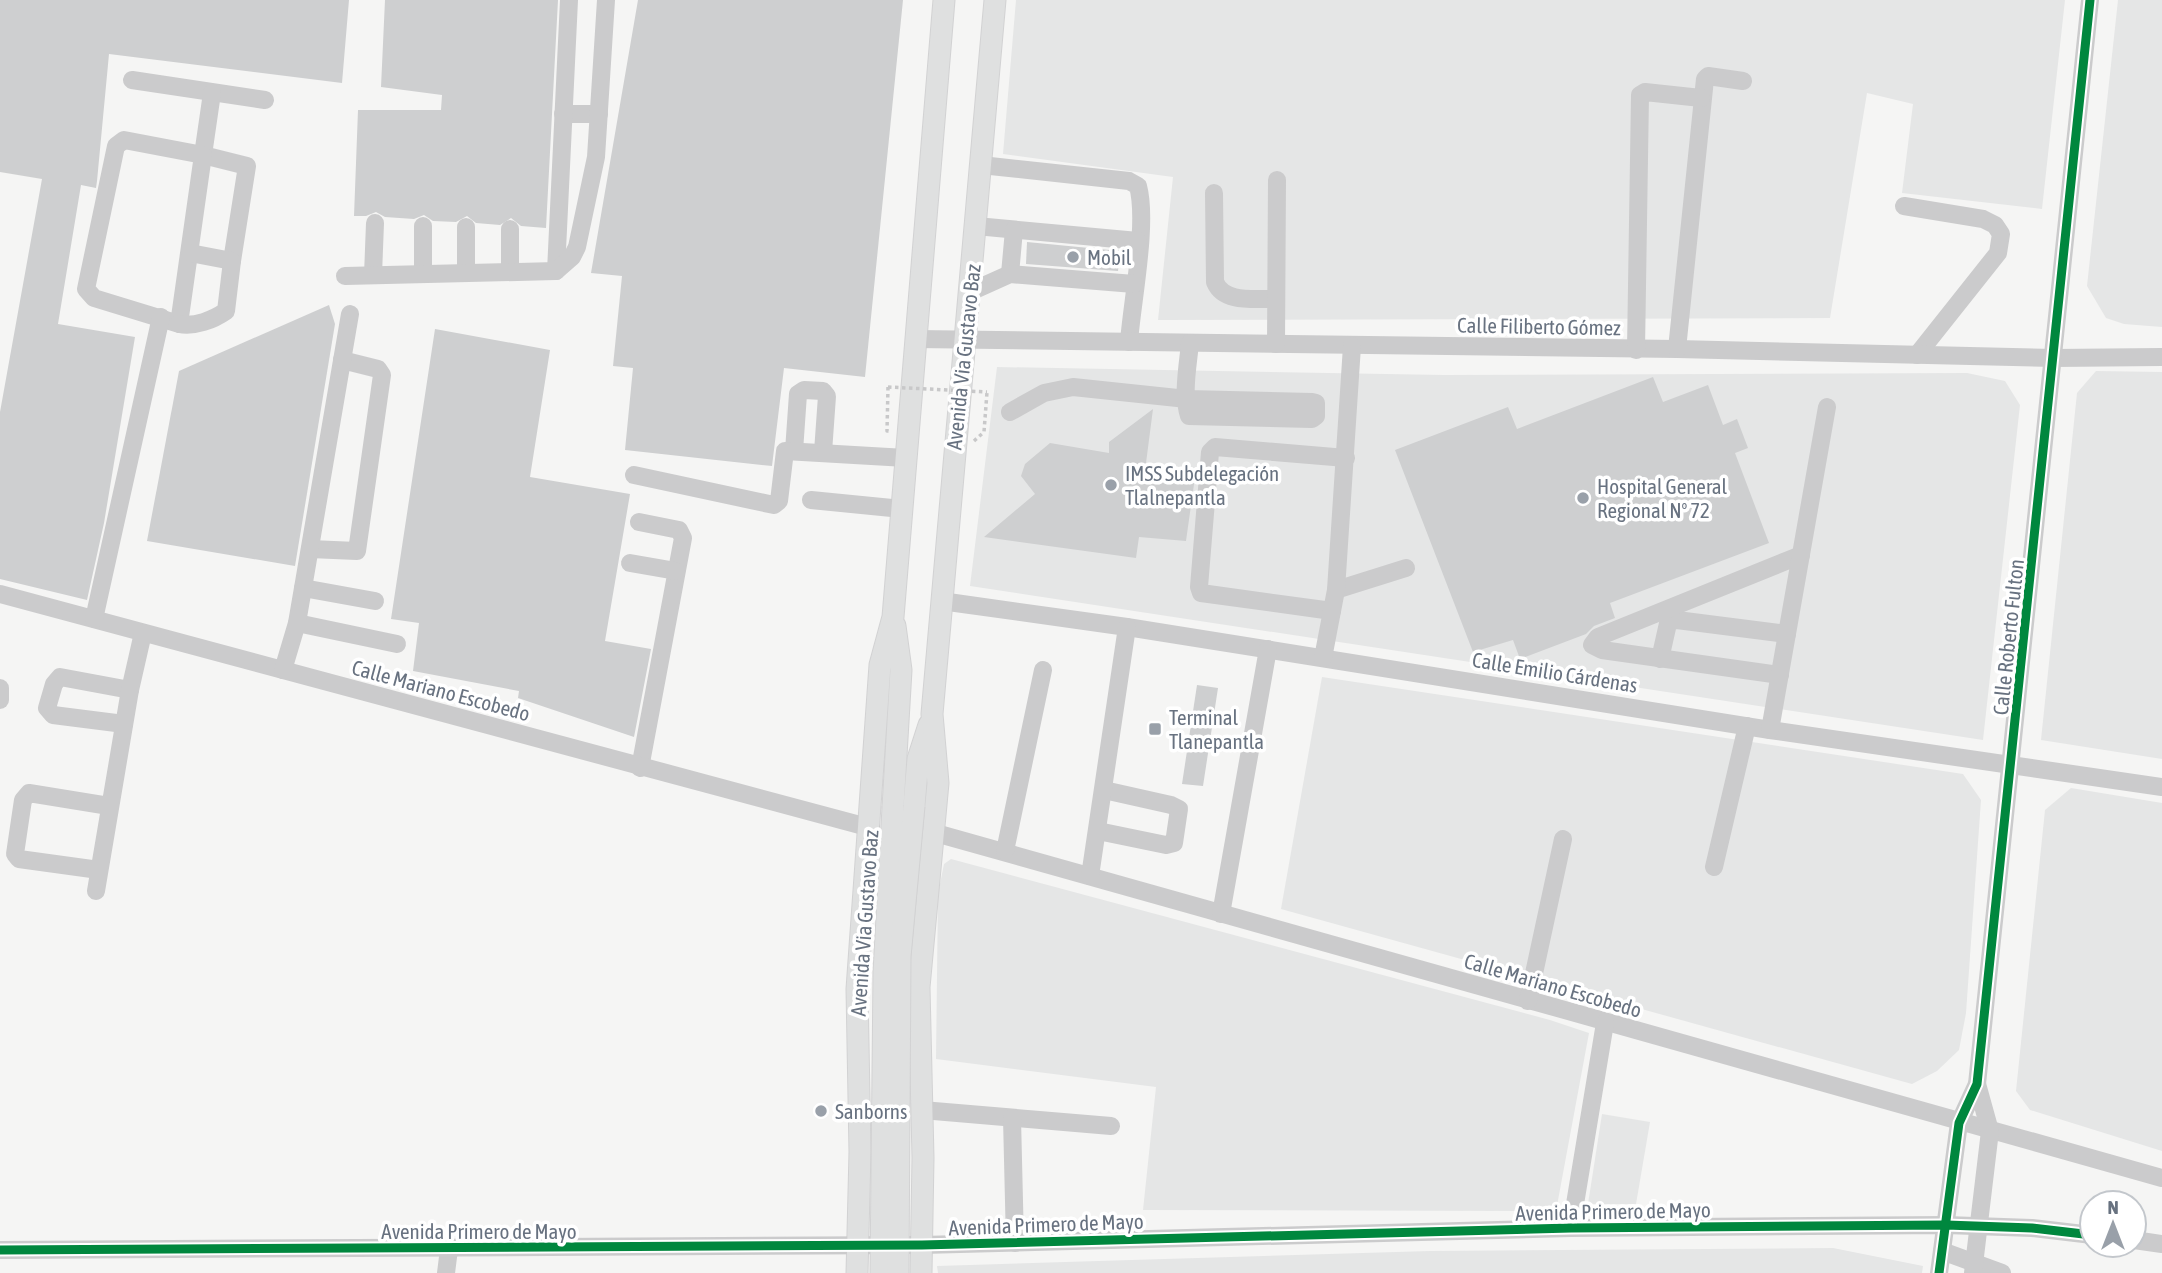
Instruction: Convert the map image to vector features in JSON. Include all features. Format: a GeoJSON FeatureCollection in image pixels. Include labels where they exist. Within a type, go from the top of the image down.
{"type":"FeatureCollection","features":[{"type":"Feature","properties":{"kind":"main road","name":"Avenida Via Gustavo Baz"},"geometry":{"type":"LineString","coordinates":[[857,1273],[860,1152],[856,989],[871,828],[880,665],[893,617],[944,0]]}},
{"type":"Feature","properties":{"kind":"main road","name":"Avenida Via Gustavo Baz"},"geometry":{"type":"LineString","coordinates":[[921,1273],[923,1158],[919,987],[938,783],[932,714],[995,0]]}},
{"type":"Feature","properties":{"kind":"main road","name":"Avenida Via Gustavo Baz"},"geometry":{"type":"LineString","coordinates":[[893,617],[901,670],[904,806],[898,1273]]}},
{"type":"Feature","properties":{"kind":"main road","name":"Avenida Via Gustavo Baz"},"geometry":{"type":"LineString","coordinates":[[881,1273],[884,985],[904,806],[932,714]]}},
{"type":"Feature","properties":{"kind":"main road"},"geometry":{"type":"LineString","coordinates":[[860,1152],[864,1162],[884,1170],[897,1170],[923,1158]]}},
{"type":"Feature","properties":{"kind":"street"},"geometry":{"type":"LineString","coordinates":[[556,271],[569,0]]}},
{"type":"Feature","properties":{"kind":"street"},"geometry":{"type":"LineString","coordinates":[[345,276],[556,271],[572,257],[577,247],[596,158],[606,0]]}},
{"type":"Feature","properties":{"kind":"street","name":"Calle Roberto Fulton"},"geometry":{"type":"LineString","coordinates":[[1939,1273],[1959,1123],[1977,1084],[2090,0]]}},
{"type":"Feature","properties":{"kind":"street"},"geometry":{"type":"LineString","coordinates":[[1676,349],[1701,98],[1709,76],[1743,81]]}},
{"type":"Feature","properties":{"kind":"street"},"geometry":{"type":"LineString","coordinates":[[132,80],[265,100]]}},
{"type":"Feature","properties":{"kind":"street"},"geometry":{"type":"LineString","coordinates":[[1636,350],[1640,95],[1644,92],[1701,98]]}},
{"type":"Feature","properties":{"kind":"street"},"geometry":{"type":"LineString","coordinates":[[179,324],[212,93]]}},
{"type":"Feature","properties":{"kind":"street"},"geometry":{"type":"LineString","coordinates":[[563,114],[599,114]]}},
{"type":"Feature","properties":{"kind":"street"},"geometry":{"type":"LineString","coordinates":[[124,140],[247,166],[232,261],[226,311],[190,326],[94,298],[86,289],[116,146],[124,140]]}},
{"type":"Feature","properties":{"kind":"street"},"geometry":{"type":"LineString","coordinates":[[981,165],[1129,181],[1138,186],[1141,197],[1129,342]]}},
{"type":"Feature","properties":{"kind":"street"},"geometry":{"type":"LineString","coordinates":[[1276,344],[1277,180]]}},
{"type":"Feature","properties":{"kind":"street"},"geometry":{"type":"LineString","coordinates":[[1214,193],[1216,282],[1219,291],[1227,296],[1276,299]]}},
{"type":"Feature","properties":{"kind":"street"},"geometry":{"type":"LineString","coordinates":[[1904,206],[1983,219],[1996,225],[2001,234],[1998,253],[1917,355]]}},
{"type":"Feature","properties":{"kind":"street"},"geometry":{"type":"LineString","coordinates":[[373,275],[375,223]]}},
{"type":"Feature","properties":{"kind":"street"},"geometry":{"type":"LineString","coordinates":[[423,226],[423,274]]}},
{"type":"Feature","properties":{"kind":"street"},"geometry":{"type":"LineString","coordinates":[[976,226],[1138,241]]}},
{"type":"Feature","properties":{"kind":"street"},"geometry":{"type":"LineString","coordinates":[[466,227],[466,273]]}},
{"type":"Feature","properties":{"kind":"street"},"geometry":{"type":"LineString","coordinates":[[510,229],[510,272]]}},
{"type":"Feature","properties":{"kind":"street"},"geometry":{"type":"LineString","coordinates":[[1010,274],[1014,230]]}},
{"type":"Feature","properties":{"kind":"street"},"geometry":{"type":"LineString","coordinates":[[190,253],[232,261]]}},
{"type":"Feature","properties":{"kind":"street"},"geometry":{"type":"LineString","coordinates":[[970,292],[1010,274],[1134,284]]}},
{"type":"Feature","properties":{"kind":"street"},"geometry":{"type":"LineString","coordinates":[[283,670],[297,623],[350,314]]}},
{"type":"Feature","properties":{"kind":"street"},"geometry":{"type":"LineString","coordinates":[[94,619],[162,317]]}},
{"type":"Feature","properties":{"kind":"street","name":"Calle Filiberto Gómez"},"geometry":{"type":"LineString","coordinates":[[915,338],[1676,349],[2053,358],[2162,357]]}},
{"type":"Feature","properties":{"kind":"street"},"geometry":{"type":"LineString","coordinates":[[1010,412],[1059,388],[1187,399],[1312,402],[1317,406],[1316,416],[1312,419],[1191,417],[1187,413],[1187,399],[1190,343]]}},
{"type":"Feature","properties":{"kind":"street"},"geometry":{"type":"LineString","coordinates":[[1324,658],[1336,590],[1352,346]]}},
{"type":"Feature","properties":{"kind":"street"},"geometry":{"type":"LineString","coordinates":[[310,548],[356,551],[382,375],[378,369],[342,360]]}},
{"type":"Feature","properties":{"kind":"street"},"geometry":{"type":"LineString","coordinates":[[794,451],[798,394],[800,391],[824,391],[827,396],[823,452]]}},
{"type":"Feature","properties":{"kind":"street"},"geometry":{"type":"LineString","coordinates":[[1770,730],[1827,407]]}},
{"type":"Feature","properties":{"kind":"street"},"geometry":{"type":"LineString","coordinates":[[1332,611],[1201,593],[1199,586],[1210,452],[1215,446],[1346,458]]}},
{"type":"Feature","properties":{"kind":"street"},"geometry":{"type":"LineString","coordinates":[[634,475],[774,505],[779,502],[785,451],[906,458]]}},
{"type":"Feature","properties":{"kind":"street"},"geometry":{"type":"LineString","coordinates":[[811,500],[902,509]]}},
{"type":"Feature","properties":{"kind":"street"},"geometry":{"type":"LineString","coordinates":[[639,522],[682,533],[640,768]]}},
{"type":"Feature","properties":{"kind":"street"},"geometry":{"type":"LineString","coordinates":[[1780,676],[1602,650],[1592,645],[1598,637],[1801,555]]}},
{"type":"Feature","properties":{"kind":"street"},"geometry":{"type":"LineString","coordinates":[[630,563],[676,571]]}},
{"type":"Feature","properties":{"kind":"street"},"geometry":{"type":"LineString","coordinates":[[1336,590],[1406,568]]}},
{"type":"Feature","properties":{"kind":"street"},"geometry":{"type":"LineString","coordinates":[[303,588],[375,601]]}},
{"type":"Feature","properties":{"kind":"street","name":"Calle Mariano Escobedo"},"geometry":{"type":"LineString","coordinates":[[0,594],[871,828]]}},
{"type":"Feature","properties":{"kind":"street","name":"Calle Emilio Cárdenas"},"geometry":{"type":"LineString","coordinates":[[941,601],[1127,627],[1770,730],[2162,787]]}},
{"type":"Feature","properties":{"kind":"street"},"geometry":{"type":"LineString","coordinates":[[1650,617],[1787,634]]}},
{"type":"Feature","properties":{"kind":"street"},"geometry":{"type":"LineString","coordinates":[[1660,659],[1669,619]]}},
{"type":"Feature","properties":{"kind":"street"},"geometry":{"type":"LineString","coordinates":[[297,623],[397,644]]}},
{"type":"Feature","properties":{"kind":"street"},"geometry":{"type":"LineString","coordinates":[[1090,876],[1127,627]]}},
{"type":"Feature","properties":{"kind":"street"},"geometry":{"type":"LineString","coordinates":[[96,891],[130,690],[144,633]]}},
{"type":"Feature","properties":{"kind":"street"},"geometry":{"type":"LineString","coordinates":[[1221,914],[1268,649]]}},
{"type":"Feature","properties":{"kind":"street"},"geometry":{"type":"LineString","coordinates":[[1005,851],[1043,670]]}},
{"type":"Feature","properties":{"kind":"street"},"geometry":{"type":"LineString","coordinates":[[124,724],[53,715],[47,708],[54,684],[60,677],[130,690]]}},
{"type":"Feature","properties":{"kind":"street"},"geometry":{"type":"LineString","coordinates":[[0,688],[0,699]]}},
{"type":"Feature","properties":{"kind":"street"},"geometry":{"type":"LineString","coordinates":[[1714,867],[1747,726]]}},
{"type":"Feature","properties":{"kind":"street"},"geometry":{"type":"LineString","coordinates":[[1098,831],[1166,845],[1174,843],[1177,837],[1179,809],[1104,790]]}},
{"type":"Feature","properties":{"kind":"street"},"geometry":{"type":"LineString","coordinates":[[99,870],[19,859],[15,854],[23,800],[29,793],[109,806]]}},
{"type":"Feature","properties":{"kind":"street","name":"Calle Mariano Escobedo"},"geometry":{"type":"LineString","coordinates":[[932,832],[2162,1178]]}},
{"type":"Feature","properties":{"kind":"street"},"geometry":{"type":"LineString","coordinates":[[1528,1001],[1563,839]]}},
{"type":"Feature","properties":{"kind":"street"},"geometry":{"type":"LineString","coordinates":[[1571,1228],[1605,1023]]}},
{"type":"Feature","properties":{"kind":"street","name":"Calle Roberto Fulton"},"geometry":{"type":"LineString","coordinates":[[1974,1267],[1990,1131],[1977,1084]]}},
{"type":"Feature","properties":{"kind":"street"},"geometry":{"type":"LineString","coordinates":[[922,1110],[1111,1126]]}},
{"type":"Feature","properties":{"kind":"street"},"geometry":{"type":"LineString","coordinates":[[1012,1118],[1015,1243]]}},
{"type":"Feature","properties":{"kind":"street","name":"Avenida Primero de Mayo"},"geometry":{"type":"LineString","coordinates":[[0,1250],[858,1246],[1571,1228],[1946,1225],[2078,1235]]}},
{"type":"Feature","properties":{"kind":"street"},"geometry":{"type":"LineString","coordinates":[[446,1273],[449,1249]]}},
{"type":"Feature","properties":{"kind":"street"},"geometry":{"type":"LineString","coordinates":[[1942,1251],[1974,1267],[2002,1273]]}},
{"type":"Feature","properties":{"kind":"path"},"geometry":{"type":"LineString","coordinates":[[887,431],[888,387],[987,392],[984,432]]}},
{"type":"Feature","properties":{"kind":"shaded area"},"geometry":{"type":"Polygon","coordinates":[[[1016,0],[2065,0],[2042,209],[1902,193],[1913,104],[1867,93],[1830,318],[1158,320],[1173,177],[1003,154],[1016,0]]]}},
{"type":"Feature","properties":{"kind":"shaded area"},"geometry":{"type":"Polygon","coordinates":[[[2118,0],[2162,0],[2162,327],[2124,324],[2106,318],[2087,286],[2118,0]]]}},
{"type":"Feature","properties":{"kind":"shaded area"},"geometry":{"type":"Polygon","coordinates":[[[997,367],[1444,375],[1967,373],[2005,381],[2020,405],[1983,740],[970,586],[997,367]]]}},
{"type":"Feature","properties":{"kind":"shaded area"},"geometry":{"type":"Polygon","coordinates":[[[2096,371],[2162,372],[2162,759],[2041,740],[2077,393],[2096,371]]]}},
{"type":"Feature","properties":{"kind":"shaded area"},"geometry":{"type":"Polygon","coordinates":[[[1322,677],[1963,774],[1981,800],[1966,1013],[1959,1050],[1937,1071],[1912,1084],[1281,909],[1322,677]]]}},
{"type":"Feature","properties":{"kind":"shaded area"},"geometry":{"type":"Polygon","coordinates":[[[2071,788],[2162,803],[2162,1151],[2030,1110],[2016,1091],[2045,810],[2071,788]]]}},
{"type":"Feature","properties":{"kind":"shaded area"},"geometry":{"type":"Polygon","coordinates":[[[951,859],[1550,1020],[1589,1033],[1556,1211],[1143,1210],[1156,1087],[936,1059],[938,894],[944,864],[951,859]]]}},
{"type":"Feature","properties":{"kind":"shaded area"},"geometry":{"type":"Polygon","coordinates":[[[1602,1114],[1650,1122],[1636,1204],[1588,1204],[1602,1114]]]}},
{"type":"Feature","properties":{"kind":"shaded area"},"geometry":{"type":"Polygon","coordinates":[[[1833,1248],[1923,1266],[1922,1273],[938,1273],[937,1266],[1430,1251],[1833,1248]]]}},
{"type":"Feature","properties":{"kind":"building"},"geometry":{"type":"Polygon","coordinates":[[[0,0],[349,0],[342,83],[109,54],[96,188],[81,185],[58,324],[135,337],[104,523],[87,600],[0,579],[0,412],[42,179],[0,172],[0,0]]]}},
{"type":"Feature","properties":{"kind":"building"},"geometry":{"type":"Polygon","coordinates":[[[385,0],[558,0],[546,228],[521,226],[511,218],[500,225],[476,223],[467,216],[456,222],[433,221],[424,215],[414,219],[385,217],[376,212],[366,216],[354,216],[358,110],[441,110],[442,95],[381,87],[385,0]]]}},
{"type":"Feature","properties":{"kind":"building"},"geometry":{"type":"Polygon","coordinates":[[[638,0],[903,0],[865,377],[784,368],[772,466],[625,450],[633,368],[613,366],[622,276],[591,273],[638,0]]]}},
{"type":"Feature","properties":{"kind":"building","name":"Mobil"},"geometry":{"type":"Polygon","coordinates":[[[1027,242],[1120,251],[1118,271],[1026,264],[1027,242]]]}},
{"type":"Feature","properties":{"kind":"building"},"geometry":{"type":"Polygon","coordinates":[[[329,305],[335,324],[295,566],[147,541],[179,371],[329,305]]]}},
{"type":"Feature","properties":{"kind":"building"},"geometry":{"type":"Polygon","coordinates":[[[435,329],[550,350],[530,477],[630,494],[605,641],[651,649],[634,737],[518,698],[519,691],[413,671],[419,623],[391,619],[435,329]]]}},
{"type":"Feature","properties":{"kind":"building","name":"Hospital General Regional N° 72"},"geometry":{"type":"Polygon","coordinates":[[[1653,377],[1663,402],[1708,385],[1723,425],[1737,419],[1748,448],[1735,453],[1769,543],[1610,603],[1615,618],[1594,626],[1586,634],[1520,659],[1513,640],[1473,652],[1395,450],[1508,407],[1517,429],[1653,377]]]}},
{"type":"Feature","properties":{"kind":"building","name":"IMSS Subdelegación Tlalnepantla"},"geometry":{"type":"Polygon","coordinates":[[[1153,409],[1146,463],[1196,470],[1186,541],[1139,537],[1136,558],[984,537],[1035,494],[1021,476],[1025,464],[1050,443],[1109,453],[1109,442],[1153,409]]]}},
{"type":"Feature","properties":{"kind":"building"},"geometry":{"type":"Polygon","coordinates":[[[1197,685],[1218,688],[1203,786],[1182,784],[1197,685]]]}},
{"type":"Feature","properties":{"kind":"cycle path"},"geometry":{"type":"LineString","coordinates":[[1939,1273],[1959,1123],[1977,1084],[2090,0]]}},
{"type":"Feature","properties":{"kind":"cycle path"},"geometry":{"type":"LineString","coordinates":[[0,1250],[922,1245],[1571,1228],[1946,1225],[2032,1228],[2078,1233]]}},
{"type":"Feature","properties":{"kind":"place","name":"Mobil"},"geometry":{"type":"Point","coordinates":[1073,257]}},
{"type":"Feature","properties":{"kind":"place","name":"IMSS Subdelegación Tlalnepantla"},"geometry":{"type":"Point","coordinates":[1111,485]}},
{"type":"Feature","properties":{"kind":"place","name":"Hospital General Regional N° 72"},"geometry":{"type":"Point","coordinates":[1583,498]}},
{"type":"Feature","properties":{"kind":"place","name":"Terminal Tlanepantla"},"geometry":{"type":"Point","coordinates":[1155,729]}},
{"type":"Feature","properties":{"kind":"place","name":"Sanborns"},"geometry":{"type":"Point","coordinates":[821,1111]}}]}
